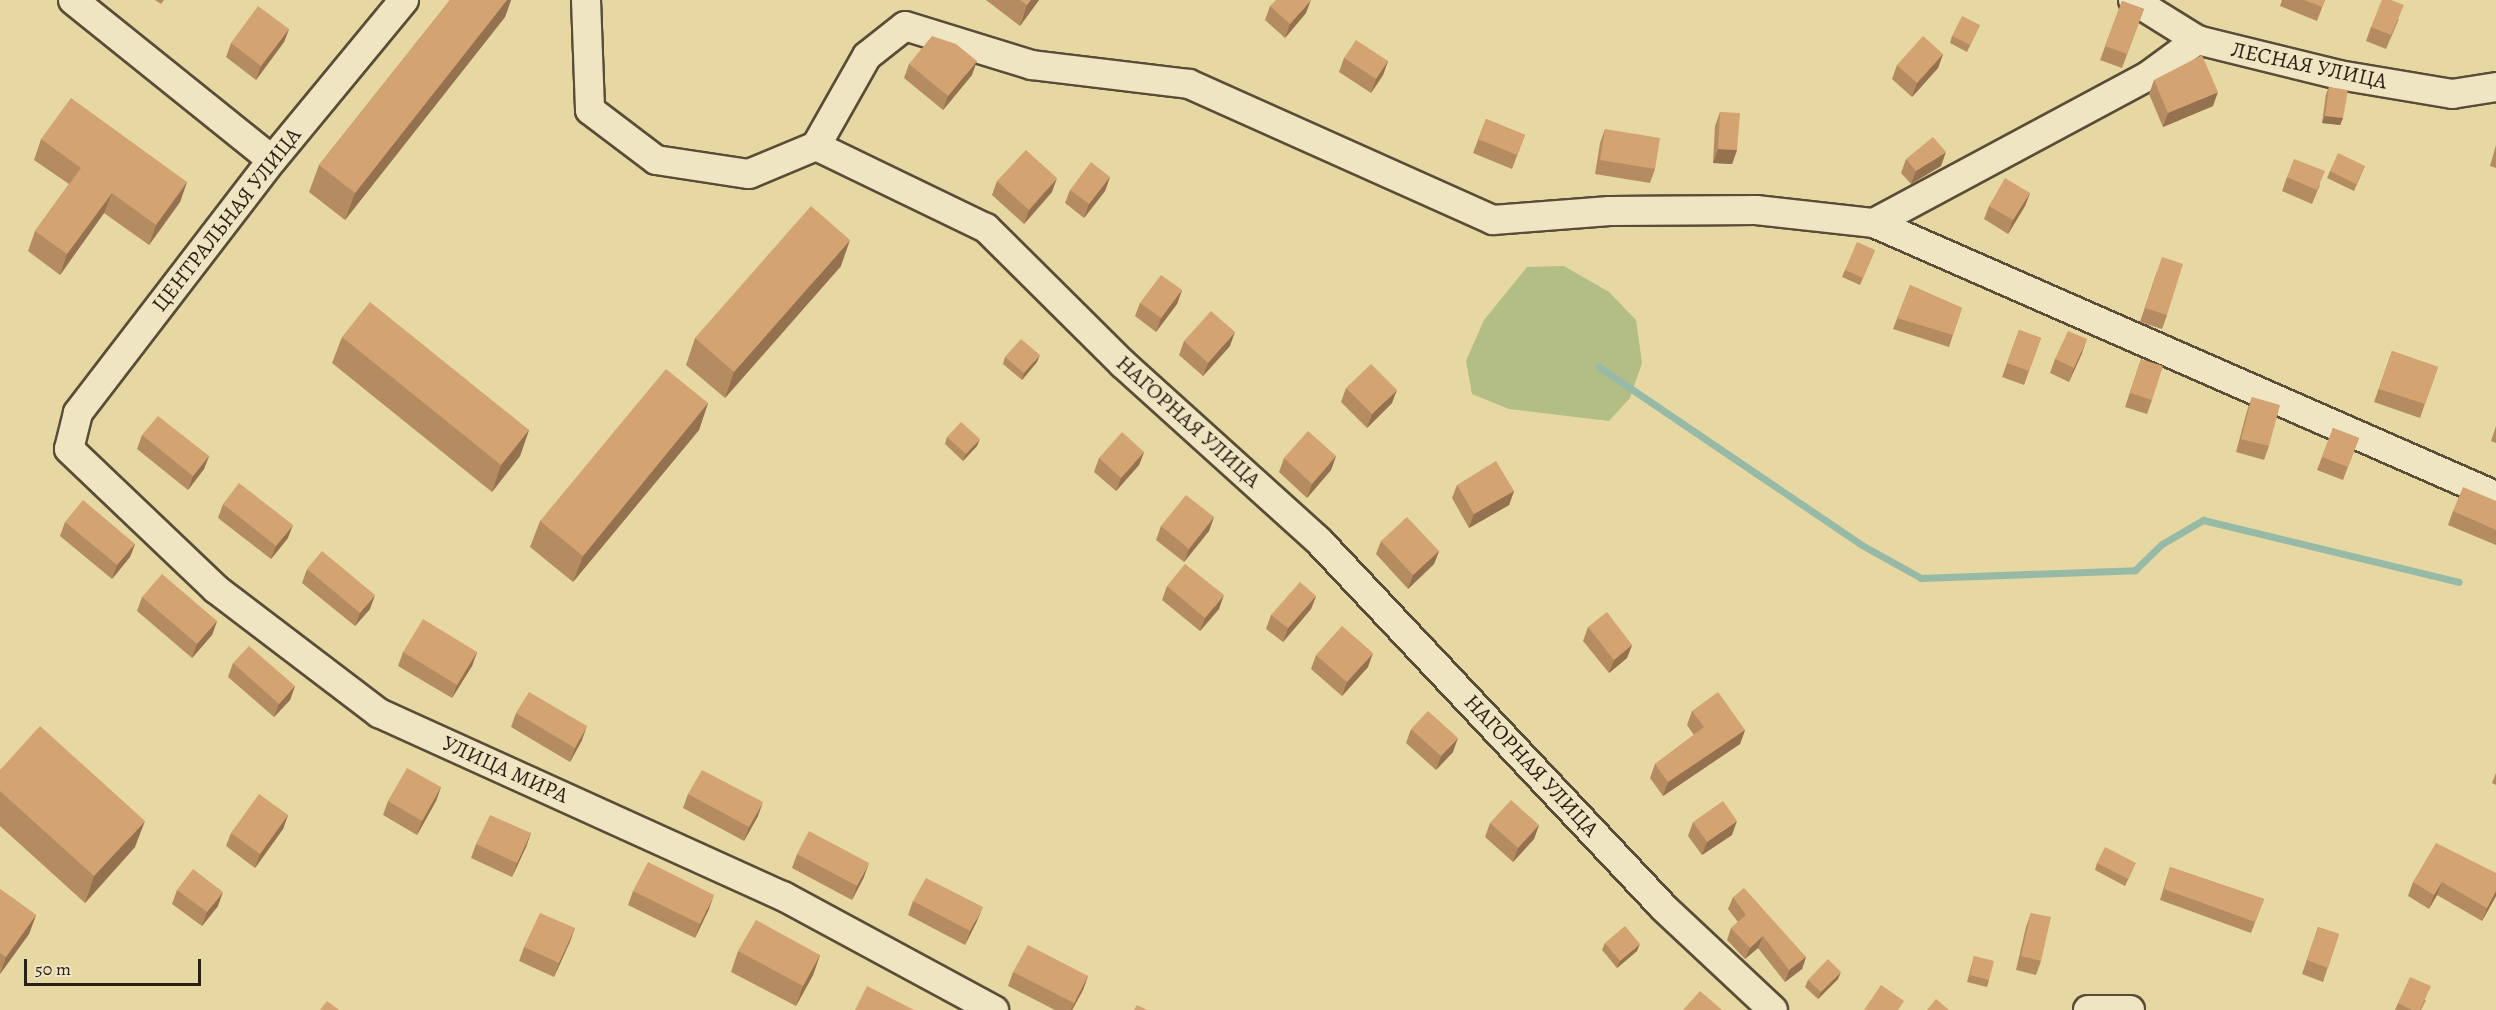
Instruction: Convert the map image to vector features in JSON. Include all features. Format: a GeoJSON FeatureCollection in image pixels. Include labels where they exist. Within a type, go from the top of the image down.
{"type":"FeatureCollection","features":[{"type":"Feature","properties":{"kind":"street"},"geometry":{"type":"LineString","coordinates":[[74,0],[272,160]]}},
{"type":"Feature","properties":{"kind":"street","name":"ЦЕНТРАЛЬНАЯ УЛИЦА"},"geometry":{"type":"LineString","coordinates":[[69,449],[78,413],[272,160],[404,0]]}},
{"type":"Feature","properties":{"kind":"street"},"geometry":{"type":"LineString","coordinates":[[586,0],[590,110],[656,160],[749,174],[816,146],[867,56],[905,26],[1032,65],[1189,84],[1493,220],[1610,211],[1756,210],[1874,223],[2496,496]]}},
{"type":"Feature","properties":{"kind":"street","name":"ЛЕСНАЯ УЛИЦА"},"geometry":{"type":"LineString","coordinates":[[2133,0],[2197,40],[2339,75],[2452,94],[2496,87]]}},
{"type":"Feature","properties":{"kind":"street"},"geometry":{"type":"LineString","coordinates":[[1874,223],[2148,76],[2197,40]]}},
{"type":"Feature","properties":{"kind":"street","name":"НАГОРНАЯ УЛИЦА"},"geometry":{"type":"LineString","coordinates":[[816,146],[986,228],[1123,364],[1318,540],[1664,908],[1773,1010]]}},
{"type":"Feature","properties":{"kind":"street","name":"УЛИЦА МИРА"},"geometry":{"type":"LineString","coordinates":[[69,449],[216,589],[379,713],[783,896],[994,1010]]}},
{"type":"Feature","properties":{"kind":"street"},"geometry":{"type":"LineString","coordinates":[[2088,1010],[2130,1010]]}},
{"type":"Feature","properties":{"kind":"green space"},"geometry":{"type":"Polygon","coordinates":[[[1564,266],[1609,292],[1636,320],[1642,363],[1630,398],[1609,421],[1509,409],[1472,394],[1466,361],[1484,320],[1527,267],[1564,266]]]}},
{"type":"Feature","properties":{"kind":"building"},"geometry":{"type":"Polygon","coordinates":[[[450,0],[507,0],[355,193],[319,165],[450,0]]]}},
{"type":"Feature","properties":{"kind":"building"},"geometry":{"type":"Polygon","coordinates":[[[1020,0],[1031,0],[1027,5],[1020,0]]]}},
{"type":"Feature","properties":{"kind":"building"},"geometry":{"type":"Polygon","coordinates":[[[1276,0],[1311,0],[1290,24],[1270,6],[1276,0]]]}},
{"type":"Feature","properties":{"kind":"building"},"geometry":{"type":"Polygon","coordinates":[[[2304,0],[2325,0],[2322,7],[2304,0]]]}},
{"type":"Feature","properties":{"kind":"building"},"geometry":{"type":"Polygon","coordinates":[[[2382,0],[2391,0],[2404,5],[2391,35],[2371,27],[2382,0]]]}},
{"type":"Feature","properties":{"kind":"building"},"geometry":{"type":"Polygon","coordinates":[[[2122,1],[2144,9],[2127,54],[2105,46],[2122,1]]]}},
{"type":"Feature","properties":{"kind":"building"},"geometry":{"type":"Polygon","coordinates":[[[258,6],[289,29],[261,66],[231,43],[258,6]]]}},
{"type":"Feature","properties":{"kind":"building"},"geometry":{"type":"Polygon","coordinates":[[[1962,16],[1980,25],[1970,45],[1952,36],[1962,16]]]}},
{"type":"Feature","properties":{"kind":"building"},"geometry":{"type":"Polygon","coordinates":[[[932,36],[956,44],[977,61],[948,96],[909,64],[932,36]]]}},
{"type":"Feature","properties":{"kind":"building"},"geometry":{"type":"Polygon","coordinates":[[[1923,36],[1943,54],[1917,83],[1897,65],[1923,36]]]}},
{"type":"Feature","properties":{"kind":"building"},"geometry":{"type":"Polygon","coordinates":[[[1356,40],[1388,61],[1376,79],[1344,58],[1356,40]]]}},
{"type":"Feature","properties":{"kind":"building"},"geometry":{"type":"Polygon","coordinates":[[[2202,55],[2218,92],[2168,113],[2154,80],[2202,55]]]}},
{"type":"Feature","properties":{"kind":"building"},"geometry":{"type":"Polygon","coordinates":[[[2329,87],[2348,90],[2343,118],[2325,116],[2329,87]]]}},
{"type":"Feature","properties":{"kind":"building"},"geometry":{"type":"Polygon","coordinates":[[[71,98],[187,182],[156,225],[112,193],[67,254],[35,231],[81,168],[41,139],[71,98]]]}},
{"type":"Feature","properties":{"kind":"building"},"geometry":{"type":"Polygon","coordinates":[[[1720,112],[1740,113],[1737,150],[1718,149],[1720,112]]]}},
{"type":"Feature","properties":{"kind":"building"},"geometry":{"type":"Polygon","coordinates":[[[1486,119],[1525,135],[1517,155],[1478,139],[1486,119]]]}},
{"type":"Feature","properties":{"kind":"building"},"geometry":{"type":"Polygon","coordinates":[[[1605,129],[1660,138],[1655,169],[1600,160],[1605,129]]]}},
{"type":"Feature","properties":{"kind":"building"},"geometry":{"type":"Polygon","coordinates":[[[1933,137],[1946,152],[1916,171],[1906,159],[1933,137]]]}},
{"type":"Feature","properties":{"kind":"building"},"geometry":{"type":"Polygon","coordinates":[[[1026,150],[1057,178],[1029,210],[997,181],[1026,150]]]}},
{"type":"Feature","properties":{"kind":"building"},"geometry":{"type":"Polygon","coordinates":[[[2338,153],[2365,166],[2356,184],[2330,171],[2338,153]]]}},
{"type":"Feature","properties":{"kind":"building"},"geometry":{"type":"Polygon","coordinates":[[[2294,159],[2325,171],[2317,190],[2287,177],[2294,159]]]}},
{"type":"Feature","properties":{"kind":"building"},"geometry":{"type":"Polygon","coordinates":[[[1091,162],[1110,177],[1089,204],[1070,190],[1091,162]]]}},
{"type":"Feature","properties":{"kind":"building"},"geometry":{"type":"Polygon","coordinates":[[[2005,178],[2030,193],[2013,220],[1989,206],[2005,178]]]}},
{"type":"Feature","properties":{"kind":"building"},"geometry":{"type":"Polygon","coordinates":[[[811,206],[850,240],[734,372],[695,338],[811,206]]]}},
{"type":"Feature","properties":{"kind":"building"},"geometry":{"type":"Polygon","coordinates":[[[1857,242],[1875,250],[1863,278],[1845,270],[1857,242]]]}},
{"type":"Feature","properties":{"kind":"building"},"geometry":{"type":"Polygon","coordinates":[[[2162,257],[2183,264],[2167,315],[2145,308],[2162,257]]]}},
{"type":"Feature","properties":{"kind":"building"},"geometry":{"type":"Polygon","coordinates":[[[1161,275],[1182,290],[1161,318],[1140,303],[1161,275]]]}},
{"type":"Feature","properties":{"kind":"building"},"geometry":{"type":"Polygon","coordinates":[[[1910,285],[1962,308],[1953,335],[1897,318],[1910,285]]]}},
{"type":"Feature","properties":{"kind":"building"},"geometry":{"type":"Polygon","coordinates":[[[370,302],[529,430],[501,465],[342,337],[370,302]]]}},
{"type":"Feature","properties":{"kind":"building"},"geometry":{"type":"Polygon","coordinates":[[[1211,311],[1235,332],[1208,363],[1184,341],[1211,311]]]}},
{"type":"Feature","properties":{"kind":"building"},"geometry":{"type":"Polygon","coordinates":[[[2019,330],[2041,338],[2029,371],[2007,363],[2019,330]]]}},
{"type":"Feature","properties":{"kind":"building"},"geometry":{"type":"Polygon","coordinates":[[[2068,331],[2087,339],[2074,368],[2055,359],[2068,331]]]}},
{"type":"Feature","properties":{"kind":"building"},"geometry":{"type":"Polygon","coordinates":[[[1021,339],[1040,355],[1024,373],[1005,357],[1021,339]]]}},
{"type":"Feature","properties":{"kind":"building"},"geometry":{"type":"Polygon","coordinates":[[[2392,351],[2438,367],[2425,404],[2379,389],[2392,351]]]}},
{"type":"Feature","properties":{"kind":"building"},"geometry":{"type":"Polygon","coordinates":[[[2141,359],[2163,366],[2152,400],[2130,393],[2141,359]]]}},
{"type":"Feature","properties":{"kind":"building"},"geometry":{"type":"Polygon","coordinates":[[[1371,364],[1397,390],[1372,414],[1346,388],[1371,364]]]}},
{"type":"Feature","properties":{"kind":"building"},"geometry":{"type":"Polygon","coordinates":[[[666,369],[708,403],[583,556],[540,521],[666,369]]]}},
{"type":"Feature","properties":{"kind":"building"},"geometry":{"type":"Polygon","coordinates":[[[2252,397],[2280,405],[2269,446],[2241,439],[2252,397]]]}},
{"type":"Feature","properties":{"kind":"building"},"geometry":{"type":"Polygon","coordinates":[[[158,416],[209,456],[193,476],[142,435],[158,416]]]}},
{"type":"Feature","properties":{"kind":"building"},"geometry":{"type":"Polygon","coordinates":[[[961,422],[980,439],[966,454],[947,437],[961,422]]]}},
{"type":"Feature","properties":{"kind":"building"},"geometry":{"type":"Polygon","coordinates":[[[2333,428],[2359,438],[2348,467],[2322,457],[2333,428]]]}},
{"type":"Feature","properties":{"kind":"building"},"geometry":{"type":"Polygon","coordinates":[[[1308,431],[1336,456],[1312,484],[1284,458],[1308,431]]]}},
{"type":"Feature","properties":{"kind":"building"},"geometry":{"type":"Polygon","coordinates":[[[1122,432],[1144,452],[1121,478],[1099,458],[1122,432]]]}},
{"type":"Feature","properties":{"kind":"building"},"geometry":{"type":"Polygon","coordinates":[[[1496,461],[1514,491],[1474,514],[1457,485],[1496,461]]]}},
{"type":"Feature","properties":{"kind":"building"},"geometry":{"type":"Polygon","coordinates":[[[239,483],[293,525],[276,546],[223,504],[239,483]]]}},
{"type":"Feature","properties":{"kind":"building"},"geometry":{"type":"Polygon","coordinates":[[[2463,487],[2496,501],[2496,530],[2453,511],[2463,487]]]}},
{"type":"Feature","properties":{"kind":"building"},"geometry":{"type":"Polygon","coordinates":[[[1186,495],[1214,517],[1189,549],[1161,526],[1186,495]]]}},
{"type":"Feature","properties":{"kind":"building"},"geometry":{"type":"Polygon","coordinates":[[[83,500],[135,544],[117,565],[65,522],[83,500]]]}},
{"type":"Feature","properties":{"kind":"building"},"geometry":{"type":"Polygon","coordinates":[[[1407,517],[1439,551],[1413,575],[1381,541],[1407,517]]]}},
{"type":"Feature","properties":{"kind":"building"},"geometry":{"type":"Polygon","coordinates":[[[322,551],[375,595],[360,613],[307,569],[322,551]]]}},
{"type":"Feature","properties":{"kind":"building"},"geometry":{"type":"Polygon","coordinates":[[[1185,564],[1224,595],[1205,618],[1167,586],[1185,564]]]}},
{"type":"Feature","properties":{"kind":"building"},"geometry":{"type":"Polygon","coordinates":[[[162,574],[217,621],[197,644],[142,597],[162,574]]]}},
{"type":"Feature","properties":{"kind":"building"},"geometry":{"type":"Polygon","coordinates":[[[1300,582],[1316,596],[1288,628],[1271,615],[1300,582]]]}},
{"type":"Feature","properties":{"kind":"building"},"geometry":{"type":"Polygon","coordinates":[[[1607,612],[1632,645],[1614,660],[1588,627],[1607,612]]]}},
{"type":"Feature","properties":{"kind":"building"},"geometry":{"type":"Polygon","coordinates":[[[423,619],[477,652],[457,685],[403,652],[423,619]]]}},
{"type":"Feature","properties":{"kind":"building"},"geometry":{"type":"Polygon","coordinates":[[[1342,626],[1373,653],[1347,682],[1316,655],[1342,626]]]}},
{"type":"Feature","properties":{"kind":"building"},"geometry":{"type":"Polygon","coordinates":[[[249,646],[295,686],[279,704],[233,663],[249,646]]]}},
{"type":"Feature","properties":{"kind":"building"},"geometry":{"type":"Polygon","coordinates":[[[529,692],[587,726],[575,748],[516,713],[529,692]]]}},
{"type":"Feature","properties":{"kind":"building"},"geometry":{"type":"Polygon","coordinates":[[[1718,692],[1745,730],[1668,782],[1655,764],[1704,727],[1692,711],[1718,692]]]}},
{"type":"Feature","properties":{"kind":"building"},"geometry":{"type":"Polygon","coordinates":[[[1428,711],[1458,738],[1441,756],[1411,729],[1428,711]]]}},
{"type":"Feature","properties":{"kind":"building"},"geometry":{"type":"Polygon","coordinates":[[[40,726],[145,821],[94,876],[0,791],[0,770],[40,726]]]}},
{"type":"Feature","properties":{"kind":"building"},"geometry":{"type":"Polygon","coordinates":[[[407,768],[441,787],[422,821],[388,801],[407,768]]]}},
{"type":"Feature","properties":{"kind":"building"},"geometry":{"type":"Polygon","coordinates":[[[702,770],[763,802],[749,827],[688,794],[702,770]]]}},
{"type":"Feature","properties":{"kind":"building"},"geometry":{"type":"Polygon","coordinates":[[[259,794],[288,815],[260,854],[231,833],[259,794]]]}},
{"type":"Feature","properties":{"kind":"building"},"geometry":{"type":"Polygon","coordinates":[[[1511,800],[1539,825],[1518,848],[1490,823],[1511,800]]]}},
{"type":"Feature","properties":{"kind":"building"},"geometry":{"type":"Polygon","coordinates":[[[1723,801],[1737,821],[1707,842],[1693,822],[1723,801]]]}},
{"type":"Feature","properties":{"kind":"building"},"geometry":{"type":"Polygon","coordinates":[[[490,815],[531,833],[517,863],[476,844],[490,815]]]}},
{"type":"Feature","properties":{"kind":"building"},"geometry":{"type":"Polygon","coordinates":[[[809,831],[869,863],[857,886],[797,854],[809,831]]]}},
{"type":"Feature","properties":{"kind":"building"},"geometry":{"type":"Polygon","coordinates":[[[2436,843],[2496,873],[2496,891],[2487,908],[2442,882],[2434,895],[2413,882],[2436,843]]]}},
{"type":"Feature","properties":{"kind":"building"},"geometry":{"type":"Polygon","coordinates":[[[2105,847],[2136,863],[2128,879],[2097,863],[2105,847]]]}},
{"type":"Feature","properties":{"kind":"building"},"geometry":{"type":"Polygon","coordinates":[[[648,862],[714,895],[700,924],[633,891],[648,862]]]}},
{"type":"Feature","properties":{"kind":"building"},"geometry":{"type":"Polygon","coordinates":[[[2170,867],[2264,899],[2255,922],[2164,889],[2170,867]]]}},
{"type":"Feature","properties":{"kind":"building"},"geometry":{"type":"Polygon","coordinates":[[[193,869],[223,892],[207,912],[177,890],[193,869]]]}},
{"type":"Feature","properties":{"kind":"building"},"geometry":{"type":"Polygon","coordinates":[[[926,878],[983,907],[970,931],[913,901],[926,878]]]}},
{"type":"Feature","properties":{"kind":"building"},"geometry":{"type":"Polygon","coordinates":[[[1744,888],[1806,957],[1789,970],[1763,936],[1750,948],[1731,928],[1746,915],[1733,897],[1744,888]]]}},
{"type":"Feature","properties":{"kind":"building"},"geometry":{"type":"Polygon","coordinates":[[[0,889],[36,915],[6,957],[0,953],[0,889]]]}},
{"type":"Feature","properties":{"kind":"building"},"geometry":{"type":"Polygon","coordinates":[[[540,913],[575,928],[559,963],[524,947],[540,913]]]}},
{"type":"Feature","properties":{"kind":"building"},"geometry":{"type":"Polygon","coordinates":[[[2031,913],[2051,917],[2041,961],[2021,956],[2031,913]]]}},
{"type":"Feature","properties":{"kind":"building"},"geometry":{"type":"Polygon","coordinates":[[[756,920],[820,955],[803,986],[738,951],[756,920]]]}},
{"type":"Feature","properties":{"kind":"building"},"geometry":{"type":"Polygon","coordinates":[[[1625,926],[1640,944],[1620,961],[1605,943],[1625,926]]]}},
{"type":"Feature","properties":{"kind":"building"},"geometry":{"type":"Polygon","coordinates":[[[2318,927],[2339,934],[2328,968],[2307,960],[2318,927]]]}},
{"type":"Feature","properties":{"kind":"building"},"geometry":{"type":"Polygon","coordinates":[[[1028,945],[1088,976],[1074,1003],[1013,972],[1028,945]]]}},
{"type":"Feature","properties":{"kind":"building"},"geometry":{"type":"Polygon","coordinates":[[[1974,956],[1994,961],[1989,980],[1970,975],[1974,956]]]}},
{"type":"Feature","properties":{"kind":"building"},"geometry":{"type":"Polygon","coordinates":[[[1828,959],[1841,972],[1821,992],[1808,980],[1828,959]]]}},
{"type":"Feature","properties":{"kind":"building"},"geometry":{"type":"Polygon","coordinates":[[[2410,977],[2431,986],[2420,1010],[2412,1010],[2398,1003],[2410,977]]]}},
{"type":"Feature","properties":{"kind":"building"},"geometry":{"type":"Polygon","coordinates":[[[1881,985],[1904,1001],[1898,1010],[1864,1010],[1881,985]]]}},
{"type":"Feature","properties":{"kind":"building"},"geometry":{"type":"Polygon","coordinates":[[[867,986],[914,1010],[855,1010],[867,986]]]}},
{"type":"Feature","properties":{"kind":"building"},"geometry":{"type":"Polygon","coordinates":[[[1700,991],[1722,1010],[1683,1010],[1700,991]]]}},
{"type":"Feature","properties":{"kind":"building"},"geometry":{"type":"Polygon","coordinates":[[[1936,999],[1949,1010],[1927,1010],[1936,999]]]}},
{"type":"Feature","properties":{"kind":"building"},"geometry":{"type":"Polygon","coordinates":[[[327,1001],[339,1010],[320,1010],[327,1001]]]}},
{"type":"Feature","properties":{"kind":"building"},"geometry":{"type":"Polygon","coordinates":[[[1137,1005],[1147,1010],[1134,1010],[1137,1005]]]}},
{"type":"Feature","properties":{"kind":"waterway"},"geometry":{"type":"LineString","coordinates":[[1599,367],[1860,544],[1921,578],[2135,570],[2162,544],[2203,520],[2459,582]]}}]}
